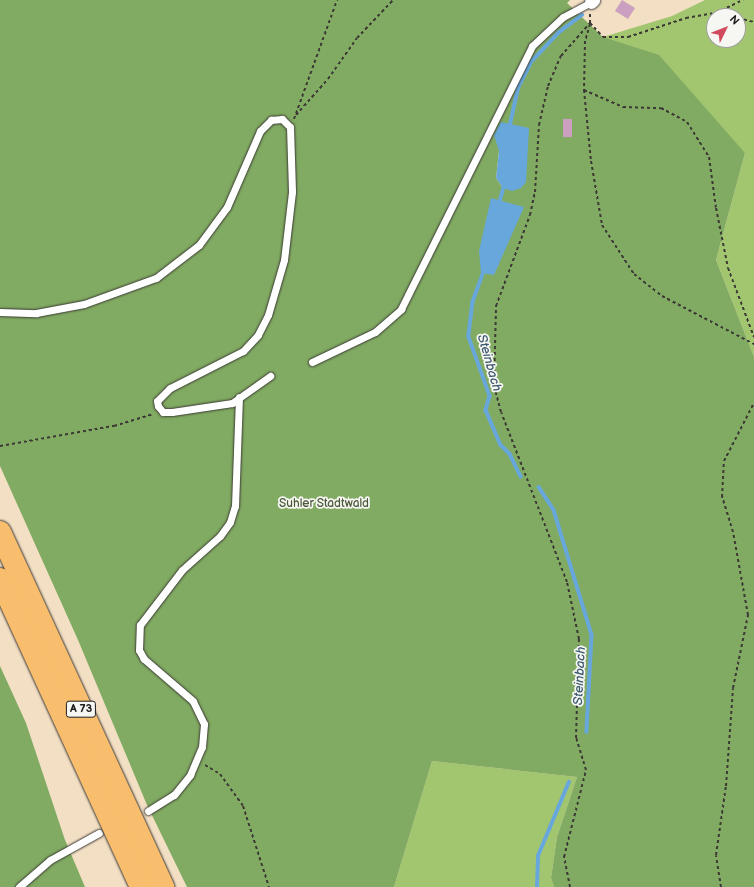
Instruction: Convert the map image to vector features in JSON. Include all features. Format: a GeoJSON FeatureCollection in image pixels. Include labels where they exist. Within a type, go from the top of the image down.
{"type":"FeatureCollection","features":[{"type":"Feature","properties":{"kind":"highway","name":"A 73"},"geometry":{"type":"LineString","coordinates":[[0,532],[163,887]]}},
{"type":"Feature","properties":{"kind":"highway","name":"A 73"},"geometry":{"type":"LineString","coordinates":[[0,579],[141,887]]}},
{"type":"Feature","properties":{"kind":"lane"},"geometry":{"type":"LineString","coordinates":[[312,362],[375,332],[401,309],[532,46],[563,17],[592,1]]}},
{"type":"Feature","properties":{"kind":"lane"},"geometry":{"type":"LineString","coordinates":[[0,312],[36,313],[84,304],[156,278],[199,245],[227,207],[260,131],[271,120],[282,120],[290,127],[292,177],[289,226],[282,266],[268,315],[258,335],[243,351],[170,388],[158,401],[160,409],[172,412],[232,402],[270,376]]}},
{"type":"Feature","properties":{"kind":"lane"},"geometry":{"type":"LineString","coordinates":[[148,811],[174,794],[197,762],[204,732],[202,717],[193,701],[183,691],[144,660],[139,650],[137,638],[140,625],[165,590],[230,522],[235,506],[239,397]]}},
{"type":"Feature","properties":{"kind":"lane"},"geometry":{"type":"LineString","coordinates":[[19,887],[50,860],[99,833]]}},
{"type":"Feature","properties":{"kind":"path"},"geometry":{"type":"LineString","coordinates":[[290,127],[296,115],[337,0]]}},
{"type":"Feature","properties":{"kind":"path"},"geometry":{"type":"LineString","coordinates":[[296,115],[328,79],[357,38],[393,0]]}},
{"type":"Feature","properties":{"kind":"path"},"geometry":{"type":"LineString","coordinates":[[726,8],[743,0]]}},
{"type":"Feature","properties":{"kind":"path"},"geometry":{"type":"LineString","coordinates":[[592,1],[590,23],[585,41],[584,90],[591,161],[602,225],[634,274],[662,296],[754,344]]}},
{"type":"Feature","properties":{"kind":"path"},"geometry":{"type":"LineString","coordinates":[[590,23],[603,37],[628,37],[686,18],[706,15]]}},
{"type":"Feature","properties":{"kind":"path"},"geometry":{"type":"LineString","coordinates":[[570,887],[564,857],[586,770],[576,738],[579,639],[567,582],[501,412],[494,385],[496,306],[530,215],[535,192],[539,125],[548,86],[561,56],[590,23]]}},
{"type":"Feature","properties":{"kind":"path"},"geometry":{"type":"LineString","coordinates":[[584,90],[623,107],[661,108],[687,122],[709,157],[716,208],[728,268],[754,337]]}},
{"type":"Feature","properties":{"kind":"path"},"geometry":{"type":"LineString","coordinates":[[721,887],[716,855],[726,786],[733,688],[748,615],[733,532],[722,497],[724,461],[754,403]]}},
{"type":"Feature","properties":{"kind":"path"},"geometry":{"type":"LineString","coordinates":[[0,446],[114,426],[152,414],[172,412]]}},
{"type":"Feature","properties":{"kind":"path"},"geometry":{"type":"LineString","coordinates":[[197,762],[220,774],[243,806],[269,887]]}},
{"type":"Feature","properties":{"kind":"green space","name":"Suhler Stadtwald"},"geometry":{"type":"Polygon","coordinates":[[[0,0],[570,0],[567,3],[603,37],[659,55],[745,153],[716,260],[754,357],[754,887],[554,887],[551,878],[557,837],[577,777],[432,761],[394,887],[187,887],[147,805],[78,640],[0,466],[0,0]],[[499,151],[496,178],[503,188],[499,151]]]}},
{"type":"Feature","properties":{"kind":"green space"},"geometry":{"type":"Polygon","coordinates":[[[705,0],[754,0],[754,357],[716,260],[745,153],[603,37],[672,16],[705,0]]]}},
{"type":"Feature","properties":{"kind":"green space"},"geometry":{"type":"Polygon","coordinates":[[[0,666],[26,723],[65,840],[85,887],[0,887],[0,666]]]}},
{"type":"Feature","properties":{"kind":"green space"},"geometry":{"type":"Polygon","coordinates":[[[432,761],[577,777],[557,837],[551,878],[554,887],[394,887],[432,761]]]}},
{"type":"Feature","properties":{"kind":"water"},"geometry":{"type":"Polygon","coordinates":[[[501,122],[529,128],[526,182],[521,188],[512,191],[503,188],[496,178],[499,151],[494,135],[501,122]]]}},
{"type":"Feature","properties":{"kind":"water"},"geometry":{"type":"Polygon","coordinates":[[[491,198],[524,207],[494,275],[481,273],[479,251],[491,198]]]}},
{"type":"Feature","properties":{"kind":"building"},"geometry":{"type":"Polygon","coordinates":[[[622,0],[635,8],[628,19],[615,11],[622,0]]]}},
{"type":"Feature","properties":{"kind":"building"},"geometry":{"type":"Polygon","coordinates":[[[563,119],[572,119],[572,137],[563,137],[563,119]]]}},
{"type":"Feature","properties":{"kind":"waterway","name":"Steinbach"},"geometry":{"type":"LineString","coordinates":[[509,129],[518,88],[532,61],[558,33],[582,15]]}},
{"type":"Feature","properties":{"kind":"waterway"},"geometry":{"type":"LineString","coordinates":[[499,204],[504,185]]}},
{"type":"Feature","properties":{"kind":"waterway","name":"Steinbach"},"geometry":{"type":"LineString","coordinates":[[485,269],[473,302],[469,337],[490,396],[486,410],[501,445],[510,454],[521,477]]}},
{"type":"Feature","properties":{"kind":"waterway","name":"Steinbach"},"geometry":{"type":"LineString","coordinates":[[539,487],[554,510],[592,635],[587,732]]}},
{"type":"Feature","properties":{"kind":"waterway","name":"Steinbach"},"geometry":{"type":"LineString","coordinates":[[537,887],[538,856],[569,782]]}}]}
